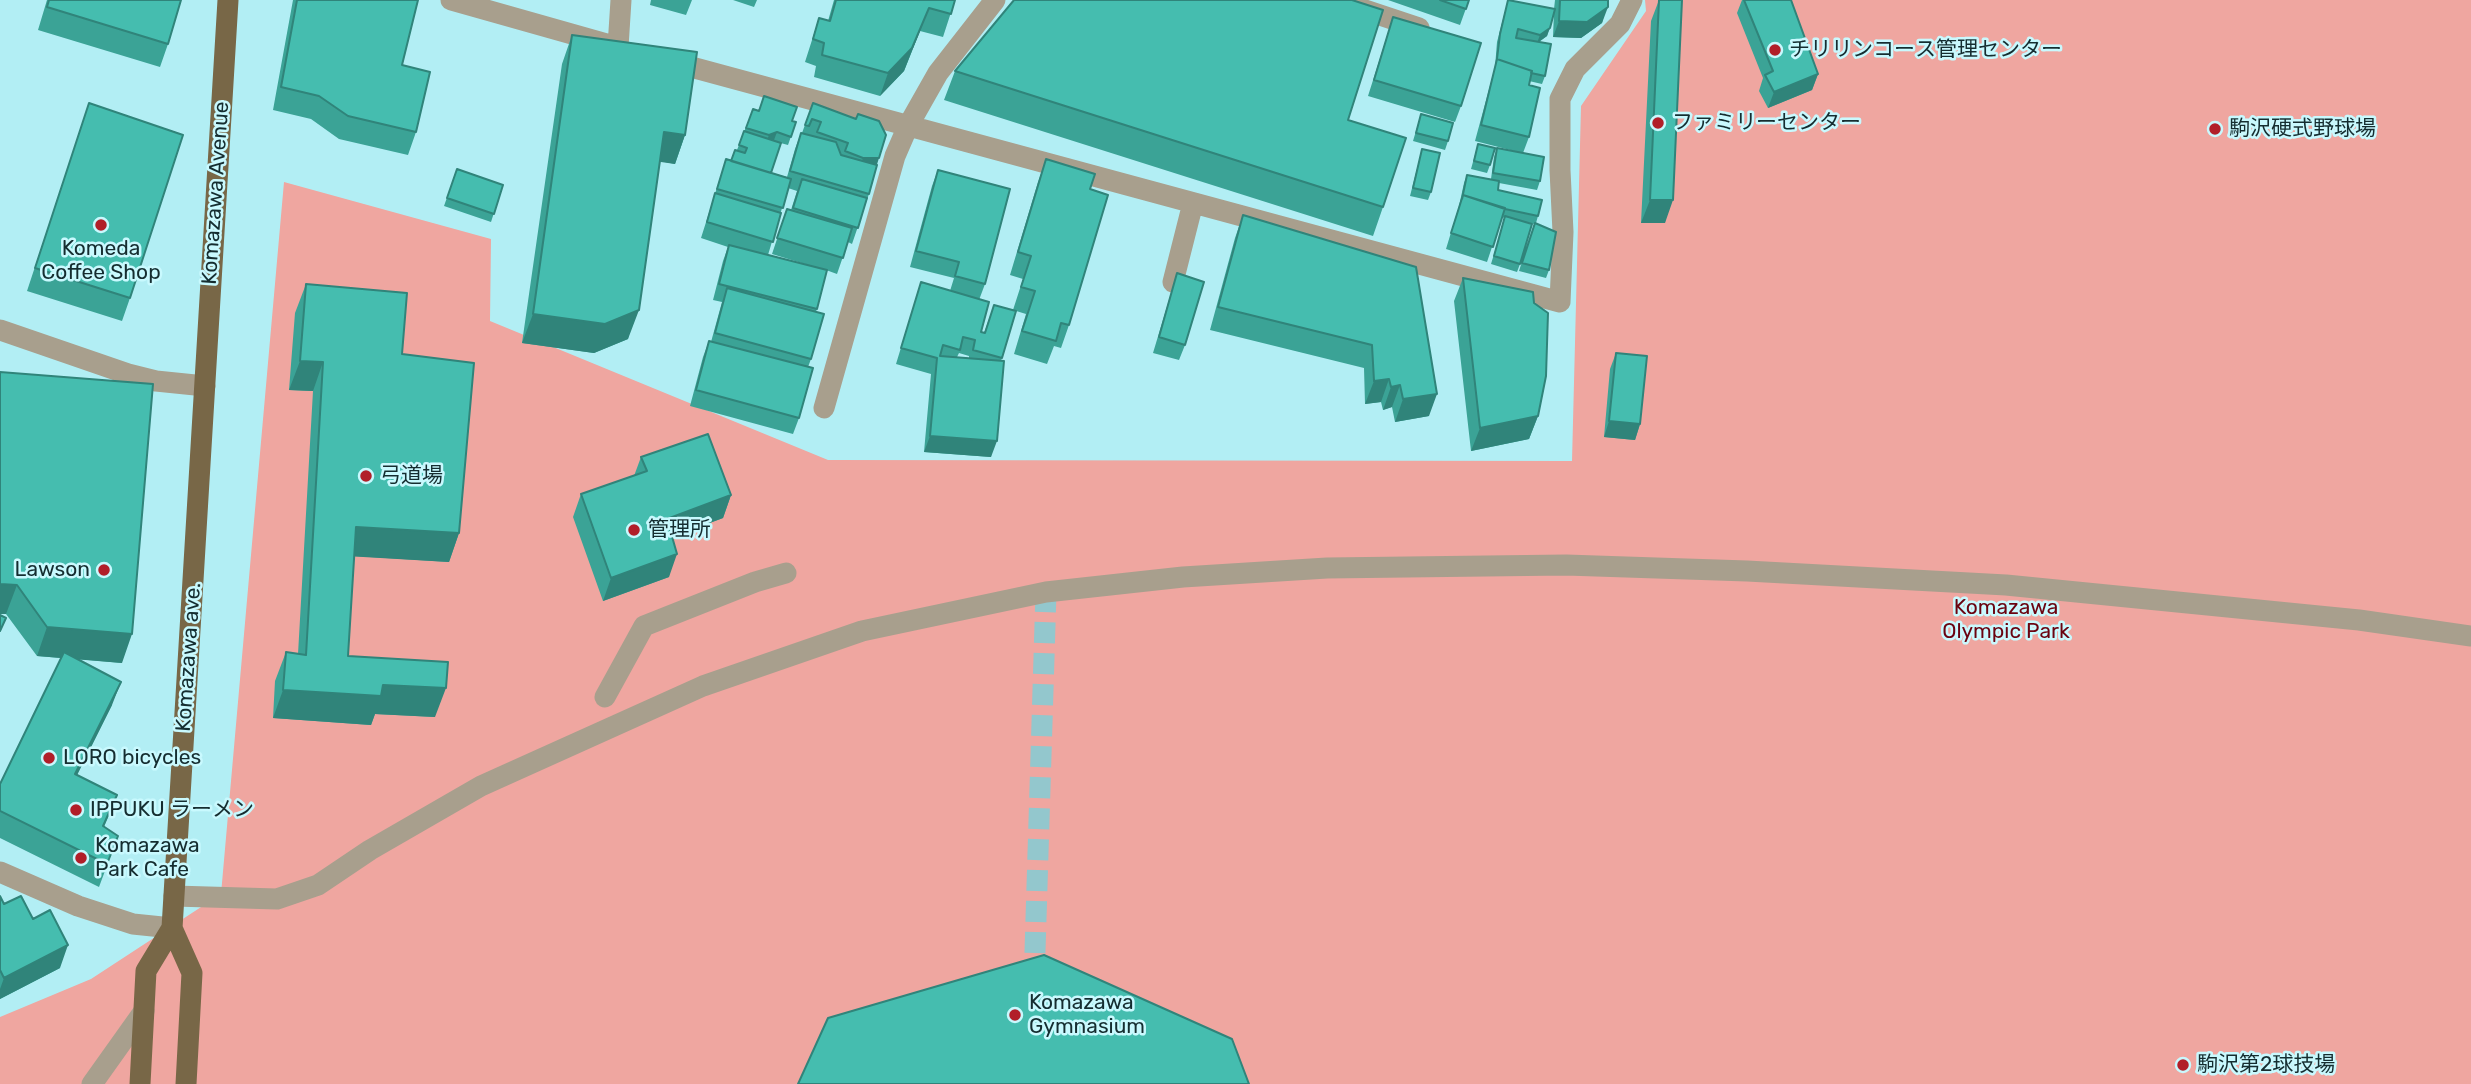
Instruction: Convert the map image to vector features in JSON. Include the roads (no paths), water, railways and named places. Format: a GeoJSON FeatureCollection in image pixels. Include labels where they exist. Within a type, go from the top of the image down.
{"type":"FeatureCollection","features":[{"type":"Feature","properties":{"kind":"main road","name":"Komazawa Avenue"},"geometry":{"type":"LineString","coordinates":[[205,386],[228,0]]}},
{"type":"Feature","properties":{"kind":"main road","name":"Komazawa ave."},"geometry":{"type":"LineString","coordinates":[[172,928],[205,386]]}},
{"type":"Feature","properties":{"kind":"main road"},"geometry":{"type":"LineString","coordinates":[[140,1084],[146,971],[172,928]]}},
{"type":"Feature","properties":{"kind":"main road"},"geometry":{"type":"LineString","coordinates":[[172,928],[192,973],[186,1084]]}},
{"type":"Feature","properties":{"kind":"street"},"geometry":{"type":"LineString","coordinates":[[451,0],[1560,302],[1563,232],[1560,99],[1575,69],[1620,24],[1632,0]]}},
{"type":"Feature","properties":{"kind":"street"},"geometry":{"type":"LineString","coordinates":[[621,0],[632,50]]}},
{"type":"Feature","properties":{"kind":"street"},"geometry":{"type":"LineString","coordinates":[[824,408],[895,156],[908,126],[938,73],[995,0]]}},
{"type":"Feature","properties":{"kind":"street"},"geometry":{"type":"LineString","coordinates":[[1335,0],[1434,33]]}},
{"type":"Feature","properties":{"kind":"street"},"geometry":{"type":"LineString","coordinates":[[1173,282],[1193,202]]}},
{"type":"Feature","properties":{"kind":"street"},"geometry":{"type":"LineString","coordinates":[[0,330],[128,374],[156,381],[205,386]]}},
{"type":"Feature","properties":{"kind":"street"},"geometry":{"type":"LineString","coordinates":[[174,896],[278,899],[318,885],[370,850],[481,786],[704,686],[862,631],[1059,590],[1183,577],[1327,568],[1607,566],[2006,585],[2359,620],[2471,636]]}},
{"type":"Feature","properties":{"kind":"street"},"geometry":{"type":"LineString","coordinates":[[605,697],[644,626],[755,582],[786,573]]}},
{"type":"Feature","properties":{"kind":"street"},"geometry":{"type":"LineString","coordinates":[[0,872],[133,924],[172,928]]}},
{"type":"Feature","properties":{"kind":"street"},"geometry":{"type":"LineString","coordinates":[[92,1084],[144,1011]]}},
{"type":"Feature","properties":{"kind":"tunnel"},"geometry":{"type":"LineString","coordinates":[[1034,984],[1046,592]]}},
{"type":"Feature","properties":{"kind":"place","name":"チリリンコース管理センター"},"geometry":{"type":"Point","coordinates":[1775,50]}},
{"type":"Feature","properties":{"kind":"place","name":"ファミリーセンター"},"geometry":{"type":"Point","coordinates":[1658,123]}},
{"type":"Feature","properties":{"kind":"place","name":"駒沢硬式野球場"},"geometry":{"type":"Point","coordinates":[2215,129]}},
{"type":"Feature","properties":{"kind":"place","name":"Komeda Coffee Shop"},"geometry":{"type":"Point","coordinates":[101,225]}},
{"type":"Feature","properties":{"kind":"place","name":"弓道場"},"geometry":{"type":"Point","coordinates":[366,476]}},
{"type":"Feature","properties":{"kind":"place","name":"管理所"},"geometry":{"type":"Point","coordinates":[634,530]}},
{"type":"Feature","properties":{"kind":"place","name":"Lawson"},"geometry":{"type":"Point","coordinates":[104,570]}},
{"type":"Feature","properties":{"kind":"place","name":"LORO bicycles"},"geometry":{"type":"Point","coordinates":[49,758]}},
{"type":"Feature","properties":{"kind":"place","name":"IPPUKU ラーメン"},"geometry":{"type":"Point","coordinates":[76,810]}},
{"type":"Feature","properties":{"kind":"place","name":"Komazawa Park Cafe"},"geometry":{"type":"Point","coordinates":[81,858]}},
{"type":"Feature","properties":{"kind":"place","name":"Komazawa Gymnasium"},"geometry":{"type":"Point","coordinates":[1015,1015]}},
{"type":"Feature","properties":{"kind":"place","name":"駒沢第2球技場"},"geometry":{"type":"Point","coordinates":[2183,1065]}},
{"type":"Feature","properties":{"kind":"park label","name":"Komazawa Olympic Park"},"geometry":{"type":"Point","coordinates":[2006,620]}}]}
